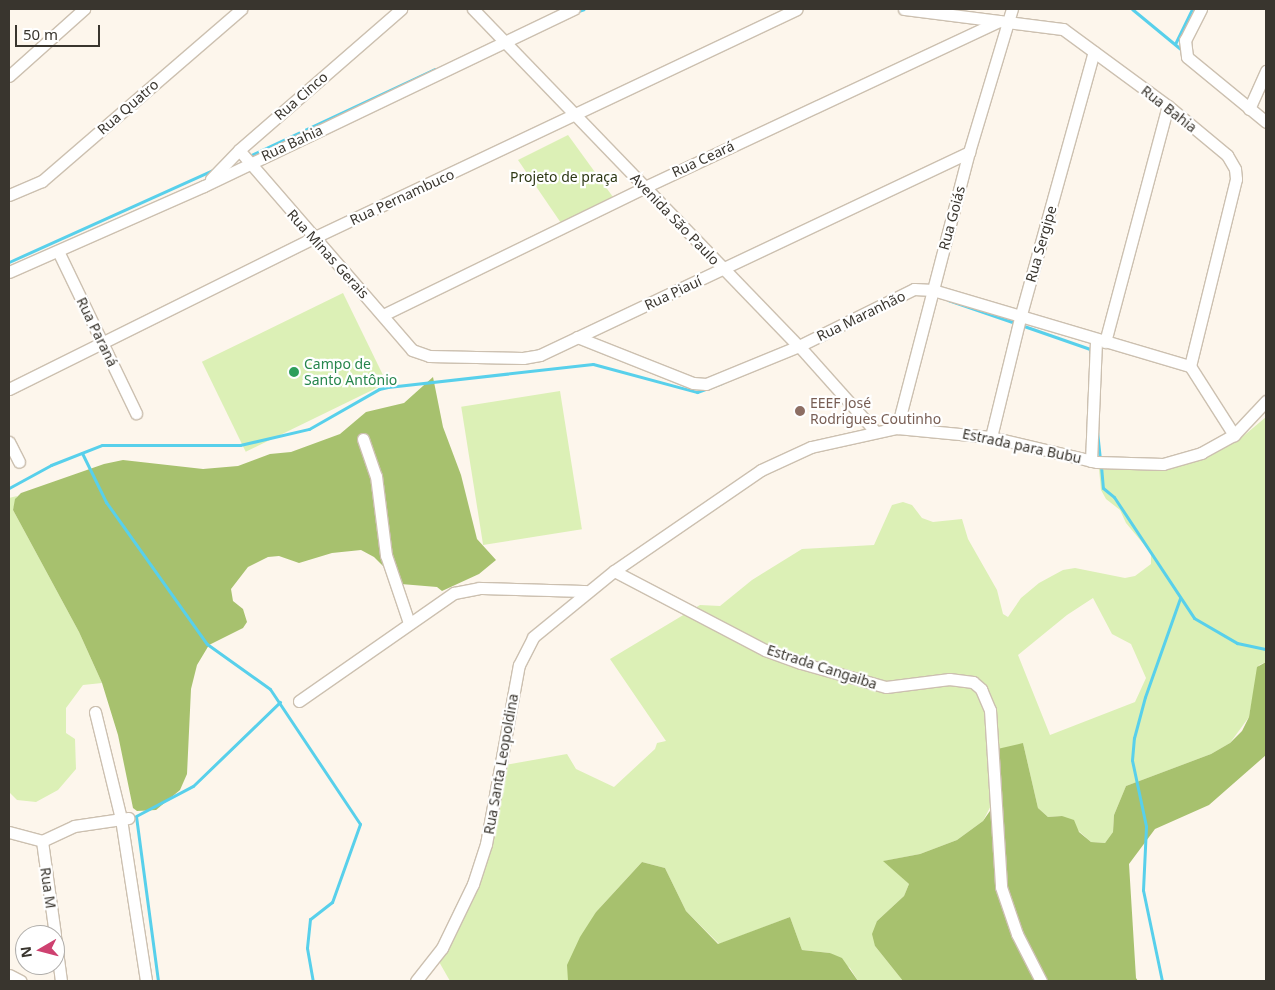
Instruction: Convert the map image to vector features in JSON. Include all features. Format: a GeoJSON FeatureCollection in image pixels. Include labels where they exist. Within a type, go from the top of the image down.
{"type":"FeatureCollection","features":[{"type":"Feature","properties":{"kind":"street"},"geometry":{"type":"LineString","coordinates":[[9,76],[84,9]]}},
{"type":"Feature","properties":{"kind":"street","name":"Rua Quatro"},"geometry":{"type":"LineString","coordinates":[[9,194],[42,181],[241,9]]}},
{"type":"Feature","properties":{"kind":"street","name":"Rua Cinco"},"geometry":{"type":"LineString","coordinates":[[204,186],[239,150],[401,9]]}},
{"type":"Feature","properties":{"kind":"street","name":"Avenida São Paulo"},"geometry":{"type":"LineString","coordinates":[[473,9],[799,346],[875,431]]}},
{"type":"Feature","properties":{"kind":"street","name":"Rua Bahia"},"geometry":{"type":"LineString","coordinates":[[9,272],[204,186],[574,9]]}},
{"type":"Feature","properties":{"kind":"street","name":"Rua Pernambuco"},"geometry":{"type":"LineString","coordinates":[[9,389],[313,238],[796,9]]}},
{"type":"Feature","properties":{"kind":"street","name":"Rua Bahia"},"geometry":{"type":"LineString","coordinates":[[904,9],[1062,29],[1168,106],[1227,155],[1235,169],[1190,366]]}},
{"type":"Feature","properties":{"kind":"street","name":"Rua Goiás"},"geometry":{"type":"LineString","coordinates":[[897,428],[1003,21],[1012,9]]}},
{"type":"Feature","properties":{"kind":"street"},"geometry":{"type":"LineString","coordinates":[[1201,9],[1185,40],[1187,57],[1266,122]]}},
{"type":"Feature","properties":{"kind":"street","name":"Rua Ceará"},"geometry":{"type":"LineString","coordinates":[[383,315],[644,186],[1003,21]]}},
{"type":"Feature","properties":{"kind":"street","name":"Rua Sergipe"},"geometry":{"type":"LineString","coordinates":[[992,437],[1020,318],[1094,52]]}},
{"type":"Feature","properties":{"kind":"street"},"geometry":{"type":"LineString","coordinates":[[1249,109],[1266,71]]}},
{"type":"Feature","properties":{"kind":"street"},"geometry":{"type":"LineString","coordinates":[[1091,461],[1101,341],[1168,106]]}},
{"type":"Feature","properties":{"kind":"street","name":"Rua Minas Gerais"},"geometry":{"type":"LineString","coordinates":[[239,150],[248,164],[313,238],[412,350],[420,355]]}},
{"type":"Feature","properties":{"kind":"street","name":"Rua Piauí"},"geometry":{"type":"LineString","coordinates":[[420,355],[530,357],[724,269],[969,152]]}},
{"type":"Feature","properties":{"kind":"street","name":"Rua Paraná"},"geometry":{"type":"LineString","coordinates":[[58,251],[136,413]]}},
{"type":"Feature","properties":{"kind":"street","name":"Rua Maranhão"},"geometry":{"type":"LineString","coordinates":[[577,337],[700,385],[799,346],[914,289],[933,290],[1020,318],[1190,366]]}},
{"type":"Feature","properties":{"kind":"street"},"geometry":{"type":"LineString","coordinates":[[1190,366],[1234,435]]}},
{"type":"Feature","properties":{"kind":"street","name":"Estrada para Bubu"},"geometry":{"type":"LineString","coordinates":[[614,571],[783,458],[811,447],[875,431],[897,428],[992,437],[1091,461],[1121,465],[1163,464],[1200,453],[1234,435],[1266,401]]}},
{"type":"Feature","properties":{"kind":"street"},"geometry":{"type":"LineString","coordinates":[[363,439],[376,476],[386,555],[408,623]]}},
{"type":"Feature","properties":{"kind":"street"},"geometry":{"type":"LineString","coordinates":[[9,442],[19,462]]}},
{"type":"Feature","properties":{"kind":"street","name":"Rua Santa Leopoldina"},"geometry":{"type":"LineString","coordinates":[[416,981],[442,948],[473,884],[486,844],[524,650],[533,637],[586,591],[614,571]]}},
{"type":"Feature","properties":{"kind":"street","name":"Estrada Cangaiba"},"geometry":{"type":"LineString","coordinates":[[614,571],[765,650],[801,663],[886,687],[949,679],[973,682],[980,689],[990,710],[1001,886],[1017,934],[1041,981]]}},
{"type":"Feature","properties":{"kind":"street"},"geometry":{"type":"LineString","coordinates":[[299,701],[440,600],[465,589],[586,591]]}},
{"type":"Feature","properties":{"kind":"street"},"geometry":{"type":"LineString","coordinates":[[95,712],[124,818],[146,981]]}},
{"type":"Feature","properties":{"kind":"street"},"geometry":{"type":"LineString","coordinates":[[9,832],[42,841],[74,826],[124,818]]}},
{"type":"Feature","properties":{"kind":"street","name":"Rua M"},"geometry":{"type":"LineString","coordinates":[[42,841],[53,925]]}},
{"type":"Feature","properties":{"kind":"street"},"geometry":{"type":"LineString","coordinates":[[9,975],[21,981]]}},
{"type":"Feature","properties":{"kind":"green space","name":"Projeto de praça"},"geometry":{"type":"Polygon","coordinates":[[[568,135],[613,197],[561,223],[518,160],[568,135]]]}},
{"type":"Feature","properties":{"kind":"green space","name":"Campo de Santo Antônio"},"geometry":{"type":"Polygon","coordinates":[[[343,293],[387,383],[246,452],[202,362],[343,293]]]}},
{"type":"Feature","properties":{"kind":"green space"},"geometry":{"type":"Polygon","coordinates":[[[433,377],[443,427],[461,475],[477,539],[496,560],[479,574],[442,591],[437,587],[401,584],[374,557],[361,550],[332,553],[299,563],[279,556],[268,557],[248,567],[231,589],[233,601],[243,609],[247,622],[243,628],[209,645],[197,665],[191,689],[187,774],[180,790],[156,810],[137,811],[133,808],[118,735],[102,683],[79,632],[13,510],[15,499],[21,493],[104,464],[123,460],[203,469],[238,466],[270,454],[291,452],[340,434],[366,412],[404,403],[433,377]]]}},
{"type":"Feature","properties":{"kind":"green space"},"geometry":{"type":"Polygon","coordinates":[[[560,391],[582,529],[483,545],[461,407],[560,391]]]}},
{"type":"Feature","properties":{"kind":"green space"},"geometry":{"type":"Polygon","coordinates":[[[1266,417],[1266,662],[1259,665],[1249,717],[1230,743],[1211,754],[1126,786],[1114,815],[1113,832],[1105,843],[1091,842],[1062,816],[1048,817],[1038,808],[1023,743],[983,821],[957,840],[920,854],[884,861],[909,884],[904,896],[877,921],[875,946],[903,981],[858,981],[850,968],[830,953],[802,950],[790,917],[719,944],[686,911],[665,868],[642,862],[596,912],[568,981],[450,981],[438,960],[455,934],[505,765],[567,754],[576,769],[614,787],[655,749],[657,743],[666,741],[610,659],[700,605],[720,606],[752,580],[802,549],[874,545],[892,505],[903,502],[912,505],[922,518],[933,522],[962,519],[968,539],[997,590],[1003,614],[1008,617],[1021,598],[1039,583],[1063,570],[1075,568],[1125,578],[1135,576],[1151,564],[1151,553],[1126,523],[1120,510],[1106,499],[1101,490],[1099,469],[1151,469],[1204,456],[1241,438],[1266,417]],[[1093,598],[1067,615],[1018,655],[1050,735],[1135,702],[1146,678],[1131,644],[1112,634],[1093,598]]]}},
{"type":"Feature","properties":{"kind":"green space"},"geometry":{"type":"Polygon","coordinates":[[[17,496],[13,510],[79,632],[102,683],[83,685],[66,708],[66,733],[75,739],[76,769],[58,790],[36,802],[17,800],[9,792],[9,498],[17,496]]]}},
{"type":"Feature","properties":{"kind":"green space"},"geometry":{"type":"Polygon","coordinates":[[[1266,662],[1266,755],[1209,805],[1155,829],[1129,864],[1136,978],[1138,981],[903,981],[875,946],[872,934],[877,921],[904,896],[909,884],[883,861],[920,854],[957,840],[983,821],[992,808],[993,750],[1023,743],[1038,808],[1048,817],[1062,816],[1074,820],[1079,832],[1091,842],[1105,843],[1113,832],[1114,815],[1126,786],[1211,754],[1230,743],[1242,731],[1249,717],[1257,667],[1266,662]]]}},
{"type":"Feature","properties":{"kind":"green space"},"geometry":{"type":"Polygon","coordinates":[[[642,862],[665,868],[686,911],[718,944],[790,917],[802,950],[830,953],[842,958],[858,981],[568,981],[567,965],[580,937],[596,912],[642,862]]]}},
{"type":"Feature","properties":{"kind":"waterway"},"geometry":{"type":"LineString","coordinates":[[575,12],[584,9]]}},
{"type":"Feature","properties":{"kind":"waterway"},"geometry":{"type":"LineString","coordinates":[[1132,9],[1183,51]]}},
{"type":"Feature","properties":{"kind":"waterway"},"geometry":{"type":"LineString","coordinates":[[1175,44],[1192,9]]}},
{"type":"Feature","properties":{"kind":"waterway"},"geometry":{"type":"LineString","coordinates":[[249,156],[435,69]]}},
{"type":"Feature","properties":{"kind":"waterway"},"geometry":{"type":"LineString","coordinates":[[9,262],[213,170]]}},
{"type":"Feature","properties":{"kind":"waterway"},"geometry":{"type":"LineString","coordinates":[[948,300],[1015,323]]}},
{"type":"Feature","properties":{"kind":"waterway"},"geometry":{"type":"LineString","coordinates":[[1021,325],[1090,349],[1090,352]]}},
{"type":"Feature","properties":{"kind":"waterway"},"geometry":{"type":"LineString","coordinates":[[9,488],[51,465],[102,445],[240,445],[309,429],[379,389],[388,387],[593,364],[697,392],[722,383]]}},
{"type":"Feature","properties":{"kind":"waterway"},"geometry":{"type":"LineString","coordinates":[[1097,431],[1100,460]]}},
{"type":"Feature","properties":{"kind":"waterway"},"geometry":{"type":"LineString","coordinates":[[82,453],[106,502],[207,644],[270,689],[360,824],[332,902],[310,919],[307,948],[313,981]]}},
{"type":"Feature","properties":{"kind":"waterway"},"geometry":{"type":"LineString","coordinates":[[1101,466],[1103,488],[1114,497],[1194,618],[1237,643],[1266,649]]}},
{"type":"Feature","properties":{"kind":"waterway"},"geometry":{"type":"LineString","coordinates":[[1162,981],[1143,890],[1146,826],[1132,760],[1134,738],[1145,697],[1180,598]]}},
{"type":"Feature","properties":{"kind":"waterway"},"geometry":{"type":"LineString","coordinates":[[158,981],[136,816],[193,786],[280,702]]}},
{"type":"Feature","properties":{"kind":"place","name":"Campo de Santo Antônio"},"geometry":{"type":"Point","coordinates":[294,372]}},
{"type":"Feature","properties":{"kind":"place","name":"EEEF José Rodrigues Coutinho"},"geometry":{"type":"Point","coordinates":[800,411]}}]}
